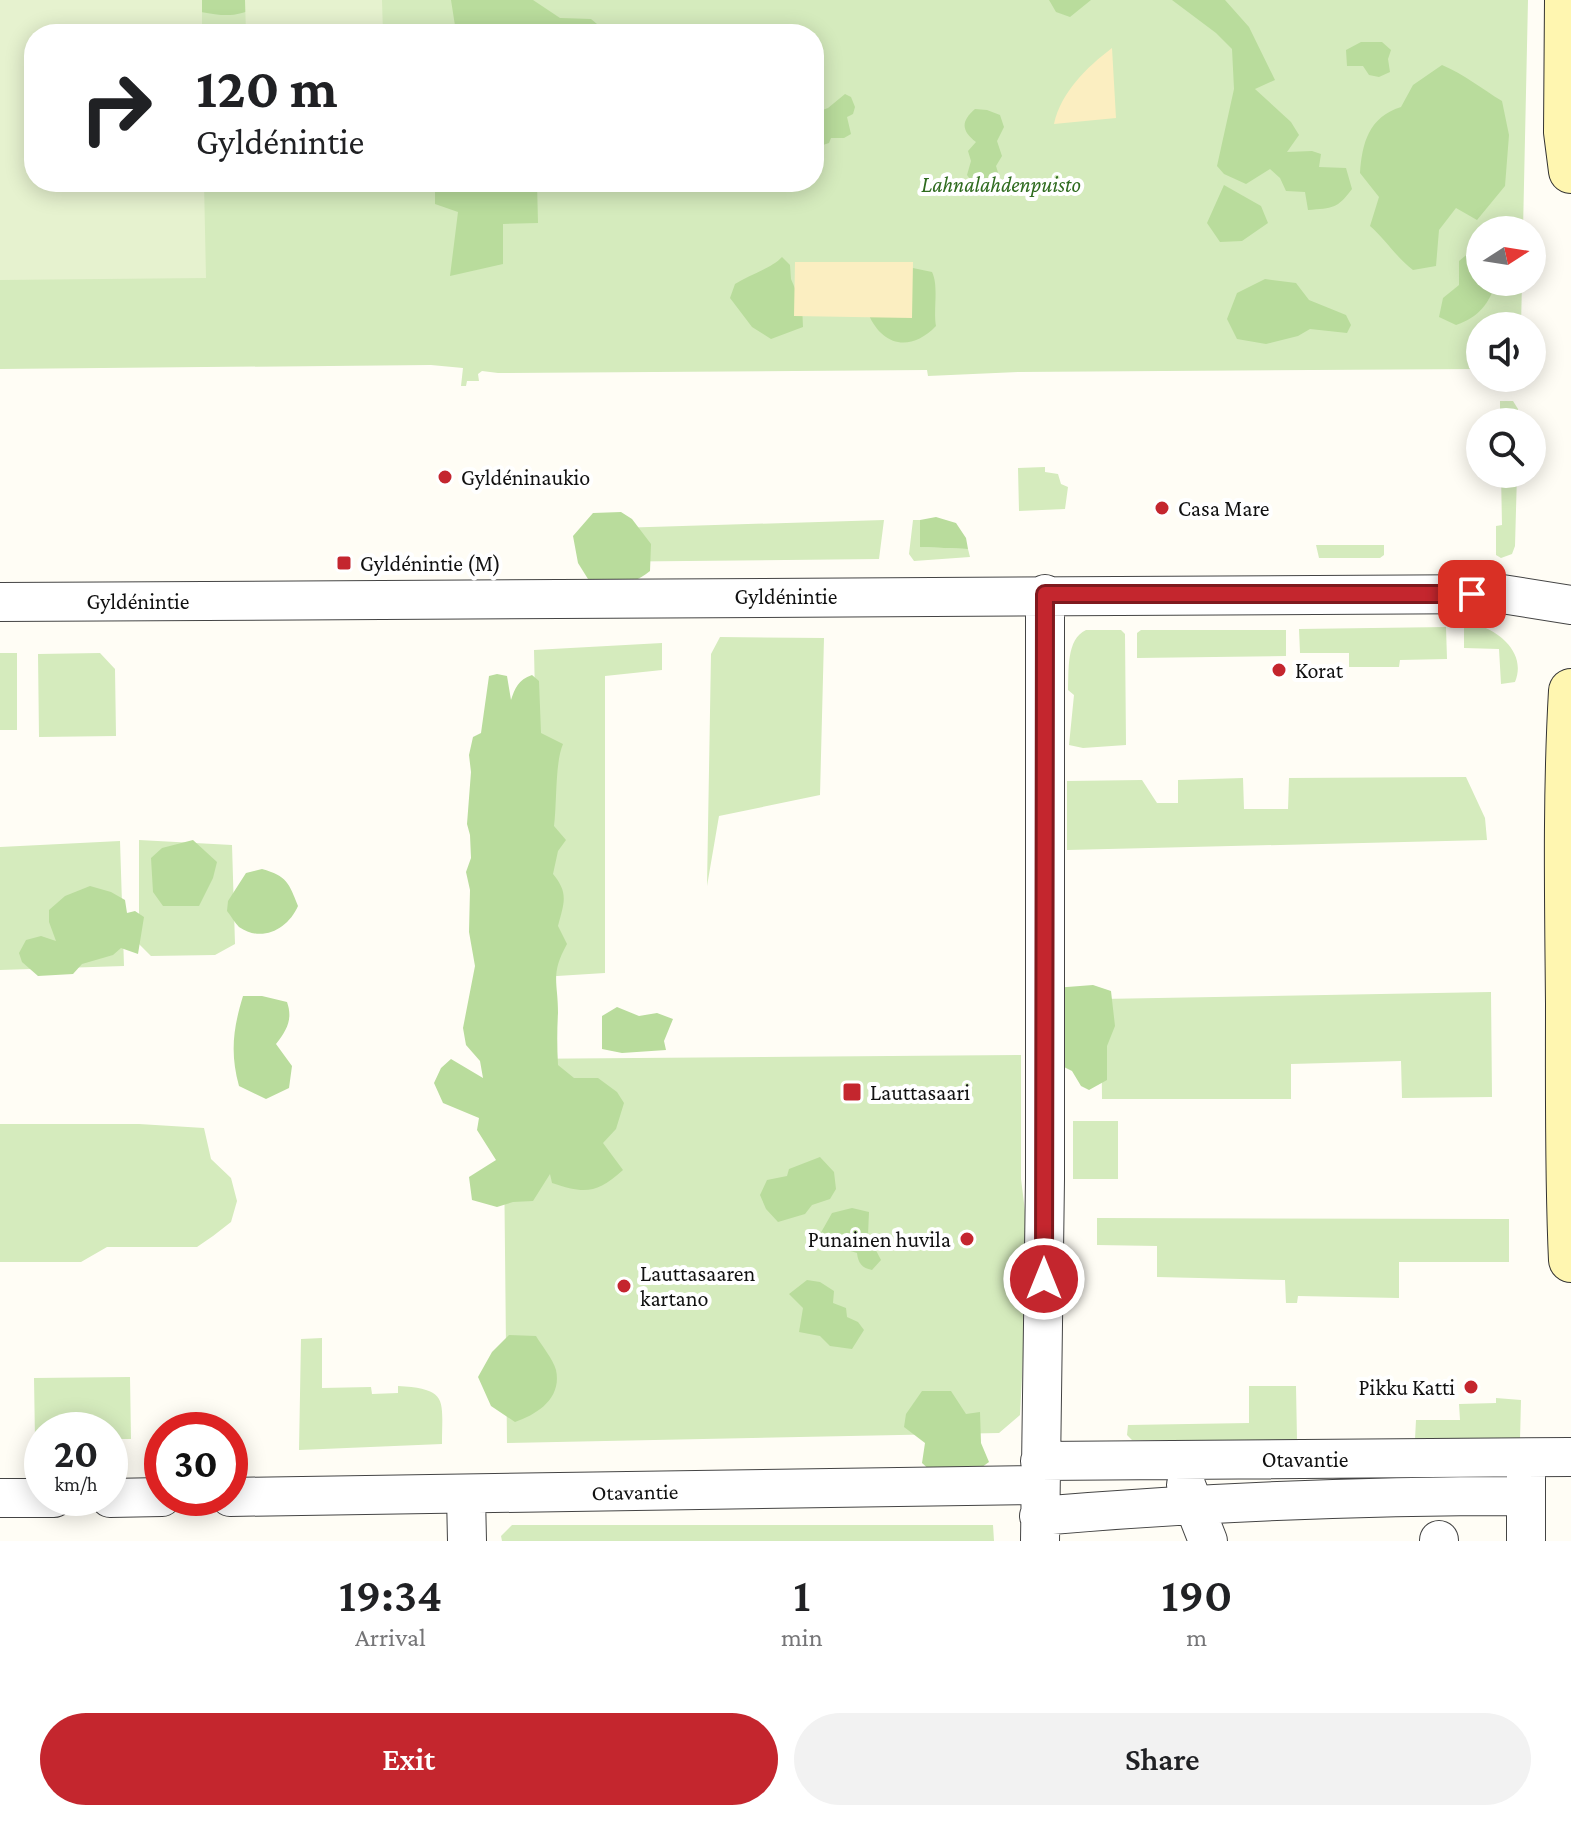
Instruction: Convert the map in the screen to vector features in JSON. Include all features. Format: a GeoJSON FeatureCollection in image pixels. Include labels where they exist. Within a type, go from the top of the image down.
{"type":"FeatureCollection","features":[{"type":"Feature","properties":{"kind":"main road"},"geometry":{"type":"LineString","coordinates":[[1567,0],[1566,132],[1571,171]]}},
{"type":"Feature","properties":{"kind":"main road"},"geometry":{"type":"LineString","coordinates":[[1571,691],[1566,874],[1571,1260]]}},
{"type":"Feature","properties":{"kind":"street","name":"Gyldénintie"},"geometry":{"type":"LineString","coordinates":[[0,602],[1045,594],[1514,594],[1571,605]]}},
{"type":"Feature","properties":{"kind":"street"},"geometry":{"type":"LineString","coordinates":[[1045,594],[1045,1179],[1051,1506],[1192,1505],[1438,1523],[1526,1486],[1526,1541]]}},
{"type":"Feature","properties":{"kind":"street","name":"Otavantie"},"geometry":{"type":"LineString","coordinates":[[248,1497],[466,1495],[1051,1506],[1176,1460],[1571,1457]]}},
{"type":"Feature","properties":{"kind":"street"},"geometry":{"type":"LineString","coordinates":[[1176,1460],[1208,1541]]}},
{"type":"Feature","properties":{"kind":"street"},"geometry":{"type":"LineString","coordinates":[[466,1495],[467,1541]]}},
{"type":"Feature","properties":{"kind":"street"},"geometry":{"type":"LineString","coordinates":[[0,1498],[24,1498]]}},
{"type":"Feature","properties":{"kind":"green space","name":"Lahnalahdenpuisto"},"geometry":{"type":"Polygon","coordinates":[[[0,0],[1528,0],[1523,216],[1466,216],[1466,296],[1522,296],[1521,312],[1466,312],[1466,369],[1018,372],[928,376],[927,370],[482,371],[478,374],[479,381],[467,381],[466,386],[461,386],[463,368],[431,365],[0,369],[0,0]]]}},
{"type":"Feature","properties":{"kind":"green space"},"geometry":{"type":"Polygon","coordinates":[[[0,0],[202,0],[202,24],[24,24],[24,192],[204,192],[206,278],[0,280],[0,0]]]}},
{"type":"Feature","properties":{"kind":"green space"},"geometry":{"type":"Polygon","coordinates":[[[202,0],[269,0],[244,12],[221,15],[201,12],[202,0]]]}},
{"type":"Feature","properties":{"kind":"green space"},"geometry":{"type":"Polygon","coordinates":[[[245,0],[382,0],[383,24],[246,24],[245,0]]]}},
{"type":"Feature","properties":{"kind":"green space"},"geometry":{"type":"Polygon","coordinates":[[[451,0],[533,0],[560,18],[591,19],[597,24],[455,24],[451,0]]]}},
{"type":"Feature","properties":{"kind":"green space"},"geometry":{"type":"Polygon","coordinates":[[[1049,0],[1091,0],[1070,17],[1056,12],[1049,0]]]}},
{"type":"Feature","properties":{"kind":"green space"},"geometry":{"type":"Polygon","coordinates":[[[1172,0],[1225,0],[1249,27],[1275,80],[1255,89],[1291,122],[1299,135],[1287,152],[1312,151],[1321,154],[1319,167],[1346,168],[1352,189],[1338,204],[1308,210],[1305,192],[1286,191],[1280,178],[1270,169],[1246,184],[1224,174],[1217,166],[1234,89],[1232,49],[1172,0]]]}},
{"type":"Feature","properties":{"kind":"green space"},"geometry":{"type":"Polygon","coordinates":[[[1361,42],[1382,42],[1391,50],[1388,59],[1390,72],[1379,77],[1369,75],[1363,66],[1347,66],[1346,50],[1361,42]]]}},
{"type":"Feature","properties":{"kind":"green space"},"geometry":{"type":"Polygon","coordinates":[[[1442,65],[1502,101],[1509,135],[1505,186],[1480,216],[1470,216],[1456,208],[1439,230],[1436,266],[1413,270],[1370,226],[1379,197],[1360,173],[1369,132],[1381,117],[1401,107],[1413,85],[1442,65]]]}},
{"type":"Feature","properties":{"kind":"green space"},"geometry":{"type":"Polygon","coordinates":[[[845,94],[851,97],[855,107],[853,114],[847,117],[851,134],[844,138],[831,138],[824,145],[824,109],[845,94]]]}},
{"type":"Feature","properties":{"kind":"green space"},"geometry":{"type":"Polygon","coordinates":[[[975,109],[1000,115],[1004,127],[997,141],[1002,156],[996,166],[1000,179],[986,185],[980,180],[973,183],[967,175],[971,161],[968,151],[976,142],[968,134],[965,122],[975,109]]]}},
{"type":"Feature","properties":{"kind":"green space"},"geometry":{"type":"Polygon","coordinates":[[[1224,185],[1261,206],[1268,223],[1242,241],[1220,242],[1207,223],[1224,185]]]}},
{"type":"Feature","properties":{"kind":"green space"},"geometry":{"type":"Polygon","coordinates":[[[435,192],[537,192],[538,223],[503,224],[503,264],[450,276],[458,212],[435,204],[435,192]]]}},
{"type":"Feature","properties":{"kind":"green space"},"geometry":{"type":"Polygon","coordinates":[[[1466,255],[1466,296],[1490,296],[1482,309],[1466,312],[1466,320],[1456,325],[1439,317],[1443,298],[1459,285],[1459,261],[1466,255]]]}},
{"type":"Feature","properties":{"kind":"green space"},"geometry":{"type":"Polygon","coordinates":[[[782,257],[790,265],[791,279],[802,305],[803,327],[771,339],[752,327],[730,298],[735,284],[782,257]]]}},
{"type":"Feature","properties":{"kind":"green space"},"geometry":{"type":"Polygon","coordinates":[[[908,267],[932,272],[936,326],[917,340],[898,342],[881,333],[868,313],[908,267]]]}},
{"type":"Feature","properties":{"kind":"green space"},"geometry":{"type":"Polygon","coordinates":[[[1265,279],[1296,283],[1309,300],[1346,315],[1351,325],[1347,333],[1310,329],[1298,336],[1266,344],[1237,339],[1227,319],[1237,293],[1265,279]]]}},
{"type":"Feature","properties":{"kind":"green space"},"geometry":{"type":"Polygon","coordinates":[[[1500,401],[1513,401],[1517,408],[1500,408],[1500,401]]]}},
{"type":"Feature","properties":{"kind":"green space"},"geometry":{"type":"Polygon","coordinates":[[[1045,467],[1045,472],[1058,474],[1061,484],[1068,487],[1065,509],[1019,511],[1018,468],[1045,467]]]}},
{"type":"Feature","properties":{"kind":"green space"},"geometry":{"type":"Polygon","coordinates":[[[1501,488],[1517,488],[1515,546],[1512,554],[1501,558],[1496,555],[1496,526],[1502,525],[1501,488]]]}},
{"type":"Feature","properties":{"kind":"green space"},"geometry":{"type":"Polygon","coordinates":[[[621,512],[632,519],[651,544],[650,571],[621,584],[588,579],[578,563],[573,536],[593,513],[621,512]]]}},
{"type":"Feature","properties":{"kind":"green space"},"geometry":{"type":"Polygon","coordinates":[[[936,517],[956,523],[966,538],[968,549],[920,547],[920,520],[936,517]]]}},
{"type":"Feature","properties":{"kind":"green space"},"geometry":{"type":"Polygon","coordinates":[[[884,520],[879,559],[584,562],[584,529],[884,520]]]}},
{"type":"Feature","properties":{"kind":"green space"},"geometry":{"type":"Polygon","coordinates":[[[913,520],[920,520],[921,547],[968,549],[970,557],[914,561],[909,554],[913,520]]]}},
{"type":"Feature","properties":{"kind":"green space"},"geometry":{"type":"Polygon","coordinates":[[[1316,545],[1384,545],[1384,555],[1380,558],[1319,558],[1316,545]]]}},
{"type":"Feature","properties":{"kind":"green space"},"geometry":{"type":"Polygon","coordinates":[[[1479,625],[1504,640],[1515,654],[1518,672],[1515,682],[1501,684],[1499,649],[1464,648],[1464,628],[1479,625]]]}},
{"type":"Feature","properties":{"kind":"green space"},"geometry":{"type":"Polygon","coordinates":[[[1446,627],[1447,659],[1400,660],[1399,667],[1349,667],[1349,653],[1300,653],[1299,629],[1446,627]]]}},
{"type":"Feature","properties":{"kind":"green space"},"geometry":{"type":"Polygon","coordinates":[[[1086,630],[1121,630],[1125,634],[1126,745],[1083,748],[1069,745],[1074,695],[1068,690],[1070,656],[1075,640],[1086,630]]]}},
{"type":"Feature","properties":{"kind":"green space"},"geometry":{"type":"Polygon","coordinates":[[[1141,630],[1286,630],[1286,656],[1137,658],[1137,633],[1141,630]]]}},
{"type":"Feature","properties":{"kind":"green space"},"geometry":{"type":"Polygon","coordinates":[[[720,637],[824,638],[820,795],[719,816],[707,886],[711,654],[720,637]]]}},
{"type":"Feature","properties":{"kind":"green space"},"geometry":{"type":"Polygon","coordinates":[[[662,643],[662,670],[605,676],[605,973],[541,977],[534,650],[662,643]]]}},
{"type":"Feature","properties":{"kind":"green space"},"geometry":{"type":"Polygon","coordinates":[[[0,653],[17,653],[17,730],[0,730],[0,653]]]}},
{"type":"Feature","properties":{"kind":"green space"},"geometry":{"type":"Polygon","coordinates":[[[100,653],[115,669],[116,736],[39,737],[38,654],[100,653]]]}},
{"type":"Feature","properties":{"kind":"green space"},"geometry":{"type":"Polygon","coordinates":[[[532,675],[539,681],[541,733],[563,744],[557,772],[554,826],[566,840],[558,851],[553,874],[563,893],[558,926],[567,944],[558,963],[556,978],[558,1065],[574,1078],[598,1078],[617,1092],[624,1103],[616,1129],[603,1143],[623,1170],[614,1178],[597,1188],[582,1190],[552,1183],[550,1174],[533,1201],[497,1207],[472,1200],[469,1177],[496,1160],[477,1130],[479,1118],[443,1103],[434,1083],[441,1068],[451,1059],[483,1078],[480,1061],[466,1045],[463,1028],[475,966],[469,932],[470,890],[466,872],[471,858],[467,824],[471,772],[469,755],[473,737],[481,733],[489,676],[507,676],[511,700],[523,679],[532,675]]]}},
{"type":"Feature","properties":{"kind":"green space"},"geometry":{"type":"Polygon","coordinates":[[[1466,777],[1485,818],[1487,840],[1067,850],[1067,781],[1142,780],[1157,803],[1178,803],[1178,780],[1243,778],[1244,809],[1288,809],[1289,778],[1466,777]]]}},
{"type":"Feature","properties":{"kind":"green space"},"geometry":{"type":"Polygon","coordinates":[[[139,840],[232,845],[235,944],[215,955],[151,956],[139,944],[139,840]]]}},
{"type":"Feature","properties":{"kind":"green space"},"geometry":{"type":"Polygon","coordinates":[[[193,840],[217,862],[213,878],[199,906],[163,906],[153,892],[151,858],[162,848],[193,840]]]}},
{"type":"Feature","properties":{"kind":"green space"},"geometry":{"type":"Polygon","coordinates":[[[120,841],[124,966],[0,970],[0,847],[120,841]]]}},
{"type":"Feature","properties":{"kind":"green space"},"geometry":{"type":"Polygon","coordinates":[[[262,869],[277,874],[286,882],[298,906],[281,927],[257,934],[239,927],[227,911],[228,901],[246,873],[262,869]]]}},
{"type":"Feature","properties":{"kind":"green space"},"geometry":{"type":"Polygon","coordinates":[[[90,886],[125,900],[127,913],[135,911],[144,917],[138,954],[121,948],[113,955],[82,964],[73,974],[38,976],[22,962],[19,953],[26,940],[41,936],[56,941],[49,922],[49,910],[65,896],[90,886]]]}},
{"type":"Feature","properties":{"kind":"green space"},"geometry":{"type":"Polygon","coordinates":[[[1093,985],[1111,991],[1115,1026],[1107,1046],[1107,1080],[1089,1090],[1081,1086],[1072,1071],[1056,1063],[1054,988],[1093,985]]]}},
{"type":"Feature","properties":{"kind":"green space"},"geometry":{"type":"Polygon","coordinates":[[[1491,992],[1492,1097],[1402,1098],[1401,1061],[1291,1064],[1291,1099],[1102,1099],[1101,999],[1491,992]]]}},
{"type":"Feature","properties":{"kind":"green space"},"geometry":{"type":"Polygon","coordinates":[[[243,996],[262,996],[287,1002],[289,1008],[288,1024],[276,1044],[292,1066],[289,1088],[266,1099],[239,1086],[236,1074],[234,1041],[243,996]]]}},
{"type":"Feature","properties":{"kind":"green space"},"geometry":{"type":"Polygon","coordinates":[[[617,1007],[639,1016],[657,1013],[673,1019],[664,1041],[666,1050],[622,1053],[602,1049],[602,1016],[617,1007]]]}},
{"type":"Feature","properties":{"kind":"green space"},"geometry":{"type":"Polygon","coordinates":[[[1021,1055],[1021,1179],[1029,1243],[1020,1415],[999,1433],[507,1443],[503,1059],[1021,1055]]]}},
{"type":"Feature","properties":{"kind":"green space"},"geometry":{"type":"Polygon","coordinates":[[[1073,1121],[1118,1121],[1118,1179],[1073,1179],[1073,1121]]]}},
{"type":"Feature","properties":{"kind":"green space"},"geometry":{"type":"Polygon","coordinates":[[[0,1124],[139,1124],[204,1128],[211,1159],[231,1178],[237,1201],[231,1222],[197,1247],[107,1247],[81,1262],[0,1262],[0,1124]]]}},
{"type":"Feature","properties":{"kind":"green space"},"geometry":{"type":"Polygon","coordinates":[[[820,1157],[834,1172],[836,1189],[830,1199],[812,1205],[805,1214],[778,1222],[766,1209],[760,1195],[767,1180],[787,1176],[789,1169],[820,1157]]]}},
{"type":"Feature","properties":{"kind":"green space"},"geometry":{"type":"Polygon","coordinates":[[[852,1208],[869,1212],[868,1235],[881,1260],[872,1270],[861,1264],[857,1253],[819,1247],[819,1236],[832,1213],[852,1208]]]}},
{"type":"Feature","properties":{"kind":"green space"},"geometry":{"type":"Polygon","coordinates":[[[1097,1218],[1509,1219],[1509,1262],[1399,1262],[1399,1298],[1298,1296],[1297,1303],[1286,1303],[1285,1280],[1157,1277],[1157,1246],[1097,1245],[1097,1218]]]}},
{"type":"Feature","properties":{"kind":"green space"},"geometry":{"type":"Polygon","coordinates":[[[807,1280],[820,1282],[834,1291],[833,1303],[846,1308],[847,1317],[858,1322],[864,1330],[852,1349],[830,1346],[820,1336],[799,1332],[803,1308],[789,1294],[807,1280]]]}},
{"type":"Feature","properties":{"kind":"green space"},"geometry":{"type":"Polygon","coordinates":[[[509,1335],[536,1336],[555,1366],[557,1380],[552,1397],[546,1404],[515,1422],[491,1406],[478,1377],[492,1352],[509,1335]]]}},
{"type":"Feature","properties":{"kind":"green space"},"geometry":{"type":"Polygon","coordinates":[[[322,1338],[322,1388],[371,1387],[372,1394],[398,1393],[398,1386],[426,1390],[439,1399],[442,1407],[442,1444],[299,1450],[301,1339],[322,1338]]]}},
{"type":"Feature","properties":{"kind":"green space"},"geometry":{"type":"Polygon","coordinates":[[[130,1377],[131,1439],[128,1439],[128,1412],[35,1412],[34,1378],[130,1377]]]}},
{"type":"Feature","properties":{"kind":"green space"},"geometry":{"type":"Polygon","coordinates":[[[1249,1386],[1296,1386],[1297,1440],[1132,1440],[1127,1435],[1128,1425],[1249,1423],[1249,1386]]]}},
{"type":"Feature","properties":{"kind":"green space"},"geometry":{"type":"Polygon","coordinates":[[[922,1391],[951,1391],[966,1414],[980,1412],[981,1443],[989,1462],[978,1470],[933,1473],[922,1463],[925,1443],[904,1427],[906,1414],[922,1391]]]}},
{"type":"Feature","properties":{"kind":"green space"},"geometry":{"type":"Polygon","coordinates":[[[1496,1398],[1521,1400],[1520,1440],[1415,1439],[1416,1420],[1460,1420],[1459,1404],[1496,1403],[1496,1398]]]}},
{"type":"Feature","properties":{"kind":"green space"},"geometry":{"type":"Polygon","coordinates":[[[512,1525],[993,1525],[994,1541],[502,1541],[501,1536],[512,1525]]]}},
{"type":"Feature","properties":{"kind":"sand"},"geometry":{"type":"Polygon","coordinates":[[[1112,48],[1116,118],[1054,124],[1062,101],[1076,81],[1112,48]]]}},
{"type":"Feature","properties":{"kind":"sand"},"geometry":{"type":"Polygon","coordinates":[[[795,262],[913,262],[912,318],[794,316],[795,262]]]}},
{"type":"Feature","properties":{"kind":"place","name":"Gyldéninaukio"},"geometry":{"type":"Point","coordinates":[445,477]}},
{"type":"Feature","properties":{"kind":"place","name":"Casa Mare"},"geometry":{"type":"Point","coordinates":[1162,508]}},
{"type":"Feature","properties":{"kind":"place","name":"Gyldénintie (M)"},"geometry":{"type":"Point","coordinates":[344,563]}},
{"type":"Feature","properties":{"kind":"place","name":"Korat"},"geometry":{"type":"Point","coordinates":[1279,670]}},
{"type":"Feature","properties":{"kind":"place","name":"Lauttasaari"},"geometry":{"type":"Point","coordinates":[852,1092]}},
{"type":"Feature","properties":{"kind":"place","name":"Punainen huvila"},"geometry":{"type":"Point","coordinates":[967,1239]}},
{"type":"Feature","properties":{"kind":"place","name":"Lauttasaaren kartano"},"geometry":{"type":"Point","coordinates":[624,1286]}},
{"type":"Feature","properties":{"kind":"place","name":"Pikku Katti"},"geometry":{"type":"Point","coordinates":[1471,1387]}},
{"type":"Feature","properties":{"kind":"route"},"geometry":{"type":"LineString","coordinates":[[1044,1279],[1045,594],[1472,594]]}}]}
